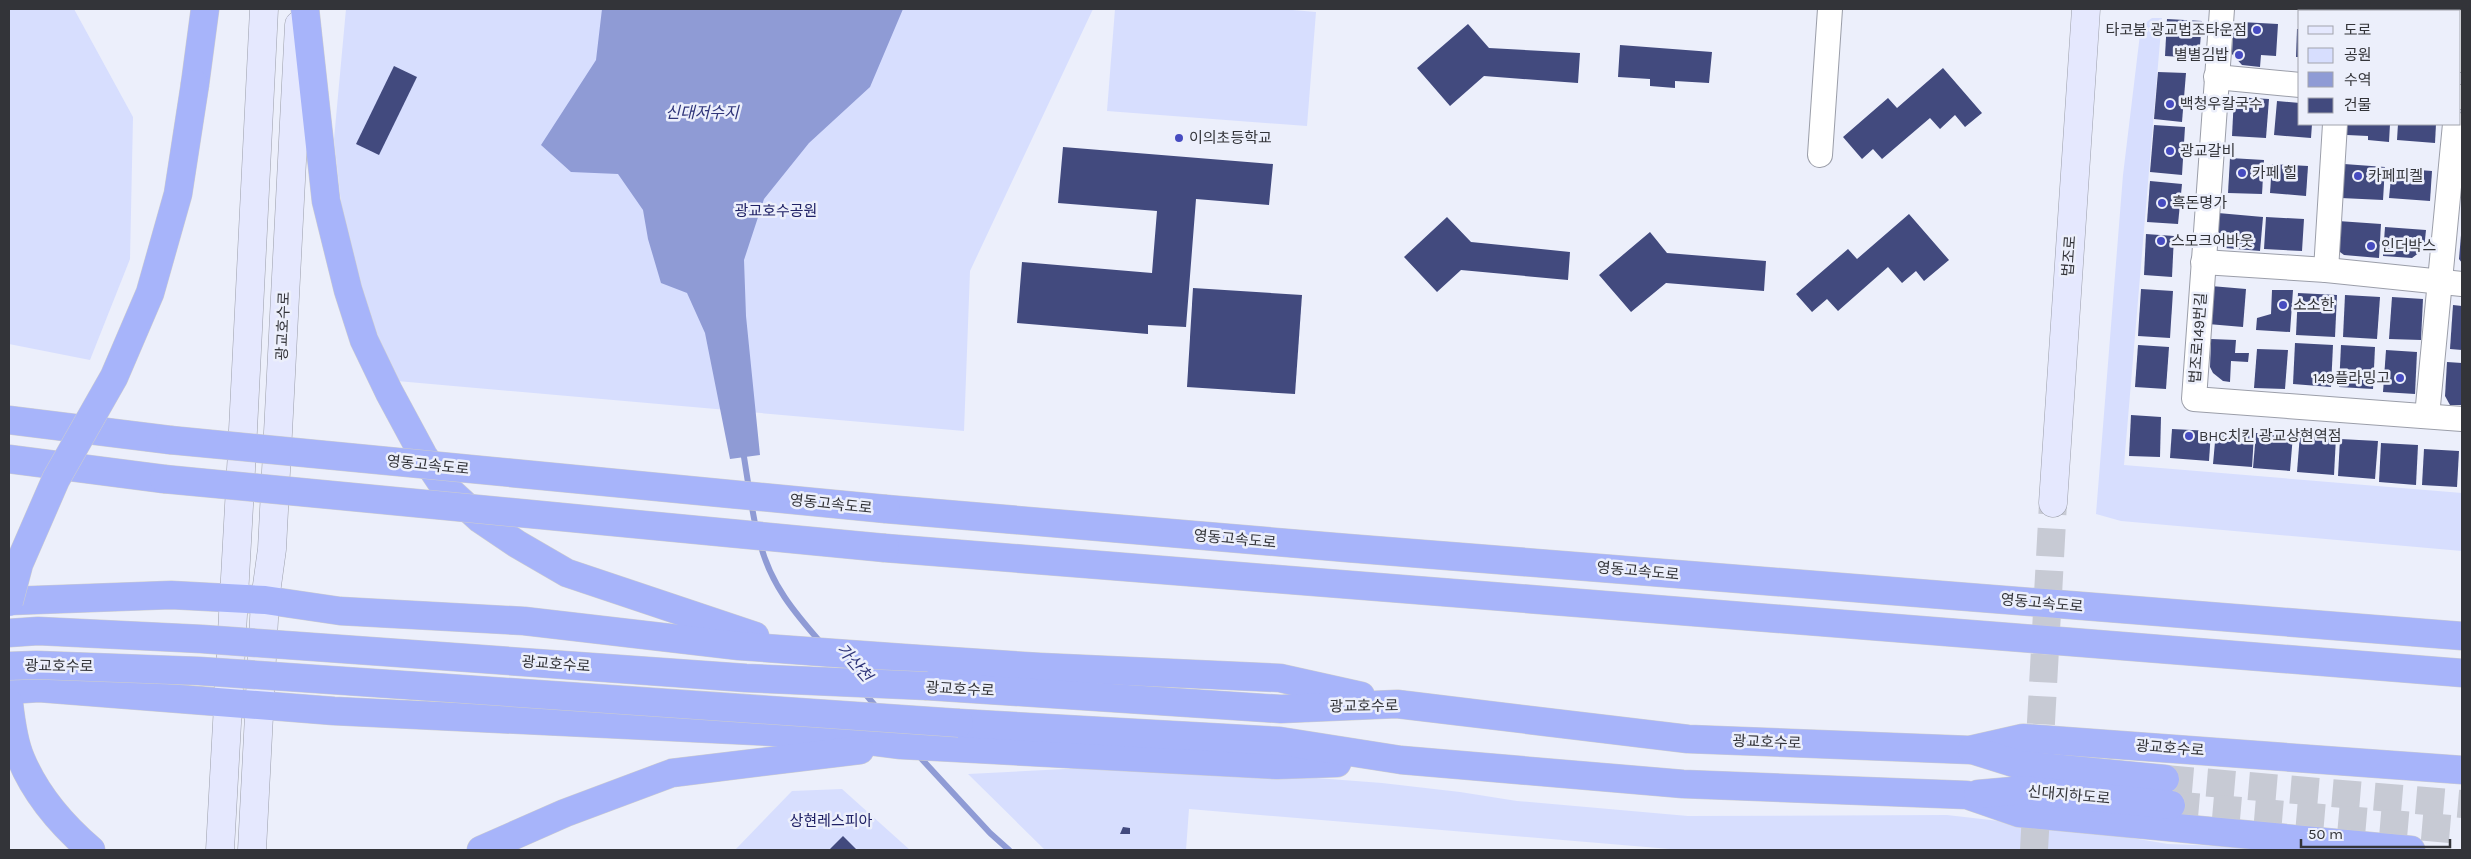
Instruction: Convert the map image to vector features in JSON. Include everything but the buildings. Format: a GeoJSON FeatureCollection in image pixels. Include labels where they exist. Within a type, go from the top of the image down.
{"type":"FeatureCollection","features":[{"type":"Feature","properties":{"kind":"highway"},"geometry":{"type":"LineString","coordinates":[[205,9],[178,194],[150,293],[114,377],[56,479],[19,564],[9,601],[171,595],[265,600],[340,611],[524,621],[737,637],[791,648],[904,658],[1040,667],[1280,678],[1397,704]]}},
{"type":"Feature","properties":{"kind":"highway"},"geometry":{"type":"LineString","coordinates":[[305,9],[326,201],[348,290],[364,340],[389,392],[423,455],[443,485],[480,519],[517,544],[567,573],[737,637]]}},
{"type":"Feature","properties":{"kind":"highway","name":"영동고속도로"},"geometry":{"type":"LineString","coordinates":[[9,420],[170,440],[886,509],[1367,550],[2462,636]]}},
{"type":"Feature","properties":{"kind":"highway"},"geometry":{"type":"LineString","coordinates":[[9,459],[164,479],[885,548],[1367,588],[2462,673]]}},
{"type":"Feature","properties":{"kind":"highway","name":"광교호수로"},"geometry":{"type":"LineString","coordinates":[[9,633],[38,631],[202,639],[746,678],[927,686],[1281,709],[1397,704],[1688,739],[1970,750],[2023,738],[2462,770]]}},
{"type":"Feature","properties":{"kind":"highway","name":"광교호수로"},"geometry":{"type":"LineString","coordinates":[[9,666],[36,665],[199,671],[959,723],[1280,742],[1401,760],[1683,784],[1967,795],[2019,813],[2411,850]]}},
{"type":"Feature","properties":{"kind":"highway"},"geometry":{"type":"LineString","coordinates":[[9,690],[39,688],[334,712],[819,744],[987,748],[1277,765],[1401,760]]}},
{"type":"Feature","properties":{"kind":"highway"},"geometry":{"type":"LineString","coordinates":[[9,703],[21,759],[42,798],[71,833],[91,850]]}},
{"type":"Feature","properties":{"kind":"highway"},"geometry":{"type":"LineString","coordinates":[[481,850],[565,813],[672,773],[819,744]]}},
{"type":"Feature","properties":{"kind":"highway","name":"신대지하도로"},"geometry":{"type":"LineString","coordinates":[[1970,750],[2020,765],[2165,778]]}},
{"type":"Feature","properties":{"kind":"highway","name":"신대지하도로"},"geometry":{"type":"LineString","coordinates":[[1967,795],[2024,790],[2171,805]]}},
{"type":"Feature","properties":{"kind":"main road"},"geometry":{"type":"LineString","coordinates":[[220,850],[232,598],[247,384],[264,9]]}},
{"type":"Feature","properties":{"kind":"main road","name":"광교호수로"},"geometry":{"type":"LineString","coordinates":[[252,850],[256,760],[261,706],[265,600],[272,549],[300,9]]}},
{"type":"Feature","properties":{"kind":"main road","name":"법조로"},"geometry":{"type":"LineString","coordinates":[[2053,503],[2086,9]]}},
{"type":"Feature","properties":{"kind":"street"},"geometry":{"type":"LineString","coordinates":[[1820,155],[1830,9]]}},
{"type":"Feature","properties":{"kind":"street","name":"법조로149번길"},"geometry":{"type":"LineString","coordinates":[[2222,9],[2194,399],[2462,419]]}},
{"type":"Feature","properties":{"kind":"street"},"geometry":{"type":"LineString","coordinates":[[2332,9],[2350,10]]}},
{"type":"Feature","properties":{"kind":"street"},"geometry":{"type":"LineString","coordinates":[[2461,41],[2462,22]]}},
{"type":"Feature","properties":{"kind":"street"},"geometry":{"type":"LineString","coordinates":[[2216,77],[2298,85]]}},
{"type":"Feature","properties":{"kind":"street"},"geometry":{"type":"LineString","coordinates":[[2326,270],[2335,125]]}},
{"type":"Feature","properties":{"kind":"street"},"geometry":{"type":"LineString","coordinates":[[2427,416],[2438,283],[2455,125]]}},
{"type":"Feature","properties":{"kind":"street"},"geometry":{"type":"LineString","coordinates":[[2203,262],[2326,270],[2462,284]]}},
{"type":"Feature","properties":{"kind":"green space"},"geometry":{"type":"Polygon","coordinates":[[[9,9],[74,9],[133,117],[130,259],[90,360],[9,344],[9,9]]]}},
{"type":"Feature","properties":{"kind":"green space","name":"광교호수공원"},"geometry":{"type":"Polygon","coordinates":[[[346,9],[1093,9],[970,271],[964,431],[397,381],[361,296],[343,221],[334,139],[346,9]]]}},
{"type":"Feature","properties":{"kind":"green space"},"geometry":{"type":"Polygon","coordinates":[[[1115,9],[1281,9],[1316,12],[1307,126],[1107,111],[1115,9]]]}},
{"type":"Feature","properties":{"kind":"green space"},"geometry":{"type":"Polygon","coordinates":[[[2152,18],[2162,18],[2124,465],[2462,493],[2462,551],[2121,521],[2096,514],[2123,175],[2141,26],[2152,18]]]}},
{"type":"Feature","properties":{"kind":"green space"},"geometry":{"type":"Polygon","coordinates":[[[1143,765],[1382,783],[1517,801],[1688,816],[1947,815],[2096,832],[2168,844],[2224,846],[2263,850],[1682,850],[1189,809],[1186,850],[1045,850],[968,774],[1143,765]]]}},
{"type":"Feature","properties":{"kind":"green space","name":"상현레스피아"},"geometry":{"type":"Polygon","coordinates":[[[842,789],[910,850],[735,850],[792,791],[842,789]]]}},
{"type":"Feature","properties":{"kind":"water","name":"신대저수지"},"geometry":{"type":"Polygon","coordinates":[[[602,9],[903,9],[870,87],[809,143],[764,199],[744,260],[746,316],[760,455],[730,459],[705,333],[687,293],[661,283],[648,239],[643,210],[618,174],[571,172],[541,145],[596,60],[602,9]]]}},
{"type":"Feature","properties":{"kind":"waterway","name":"가산천"},"geometry":{"type":"LineString","coordinates":[[744,457],[749,489]]}},
{"type":"Feature","properties":{"kind":"waterway","name":"가산천"},"geometry":{"type":"LineString","coordinates":[[751,502],[756,529]]}},
{"type":"Feature","properties":{"kind":"waterway","name":"가산천"},"geometry":{"type":"LineString","coordinates":[[760,543],[770,572],[777,585],[802,621],[822,644]]}},
{"type":"Feature","properties":{"kind":"waterway","name":"가산천"},"geometry":{"type":"LineString","coordinates":[[863,691],[877,708]]}},
{"type":"Feature","properties":{"kind":"waterway","name":"가산천"},"geometry":{"type":"LineString","coordinates":[[917,754],[990,833],[1009,850]]}},
{"type":"Feature","properties":{"kind":"tunnel"},"geometry":{"type":"LineString","coordinates":[[2034,850],[2053,503]]}},
{"type":"Feature","properties":{"kind":"tunnel"},"geometry":{"type":"LineString","coordinates":[[2165,779],[2462,804]]}},
{"type":"Feature","properties":{"kind":"tunnel"},"geometry":{"type":"LineString","coordinates":[[2171,805],[2462,830]]}},
{"type":"Feature","properties":{"kind":"place","name":"타코붐 광교법조타운점"},"geometry":{"type":"Point","coordinates":[2257,30]}},
{"type":"Feature","properties":{"kind":"place","name":"별별김밥"},"geometry":{"type":"Point","coordinates":[2239,55]}},
{"type":"Feature","properties":{"kind":"place","name":"백청우칼국수"},"geometry":{"type":"Point","coordinates":[2170,104]}},
{"type":"Feature","properties":{"kind":"place","name":"이의초등학교"},"geometry":{"type":"Point","coordinates":[1179,138]}},
{"type":"Feature","properties":{"kind":"place","name":"광교갈비"},"geometry":{"type":"Point","coordinates":[2170,151]}},
{"type":"Feature","properties":{"kind":"place","name":"카페 힐"},"geometry":{"type":"Point","coordinates":[2242,173]}},
{"type":"Feature","properties":{"kind":"place","name":"카페피켈"},"geometry":{"type":"Point","coordinates":[2358,176]}},
{"type":"Feature","properties":{"kind":"place","name":"흑돈명가"},"geometry":{"type":"Point","coordinates":[2162,203]}},
{"type":"Feature","properties":{"kind":"place","name":"스모크어바웃"},"geometry":{"type":"Point","coordinates":[2161,241]}},
{"type":"Feature","properties":{"kind":"place","name":"인더박스"},"geometry":{"type":"Point","coordinates":[2371,246]}},
{"type":"Feature","properties":{"kind":"place","name":"소소한"},"geometry":{"type":"Point","coordinates":[2283,305]}},
{"type":"Feature","properties":{"kind":"place","name":"149플라밍고"},"geometry":{"type":"Point","coordinates":[2400,378]}},
{"type":"Feature","properties":{"kind":"place","name":"BHC치킨 광교상현역점"},"geometry":{"type":"Point","coordinates":[2189,436]}}]}
